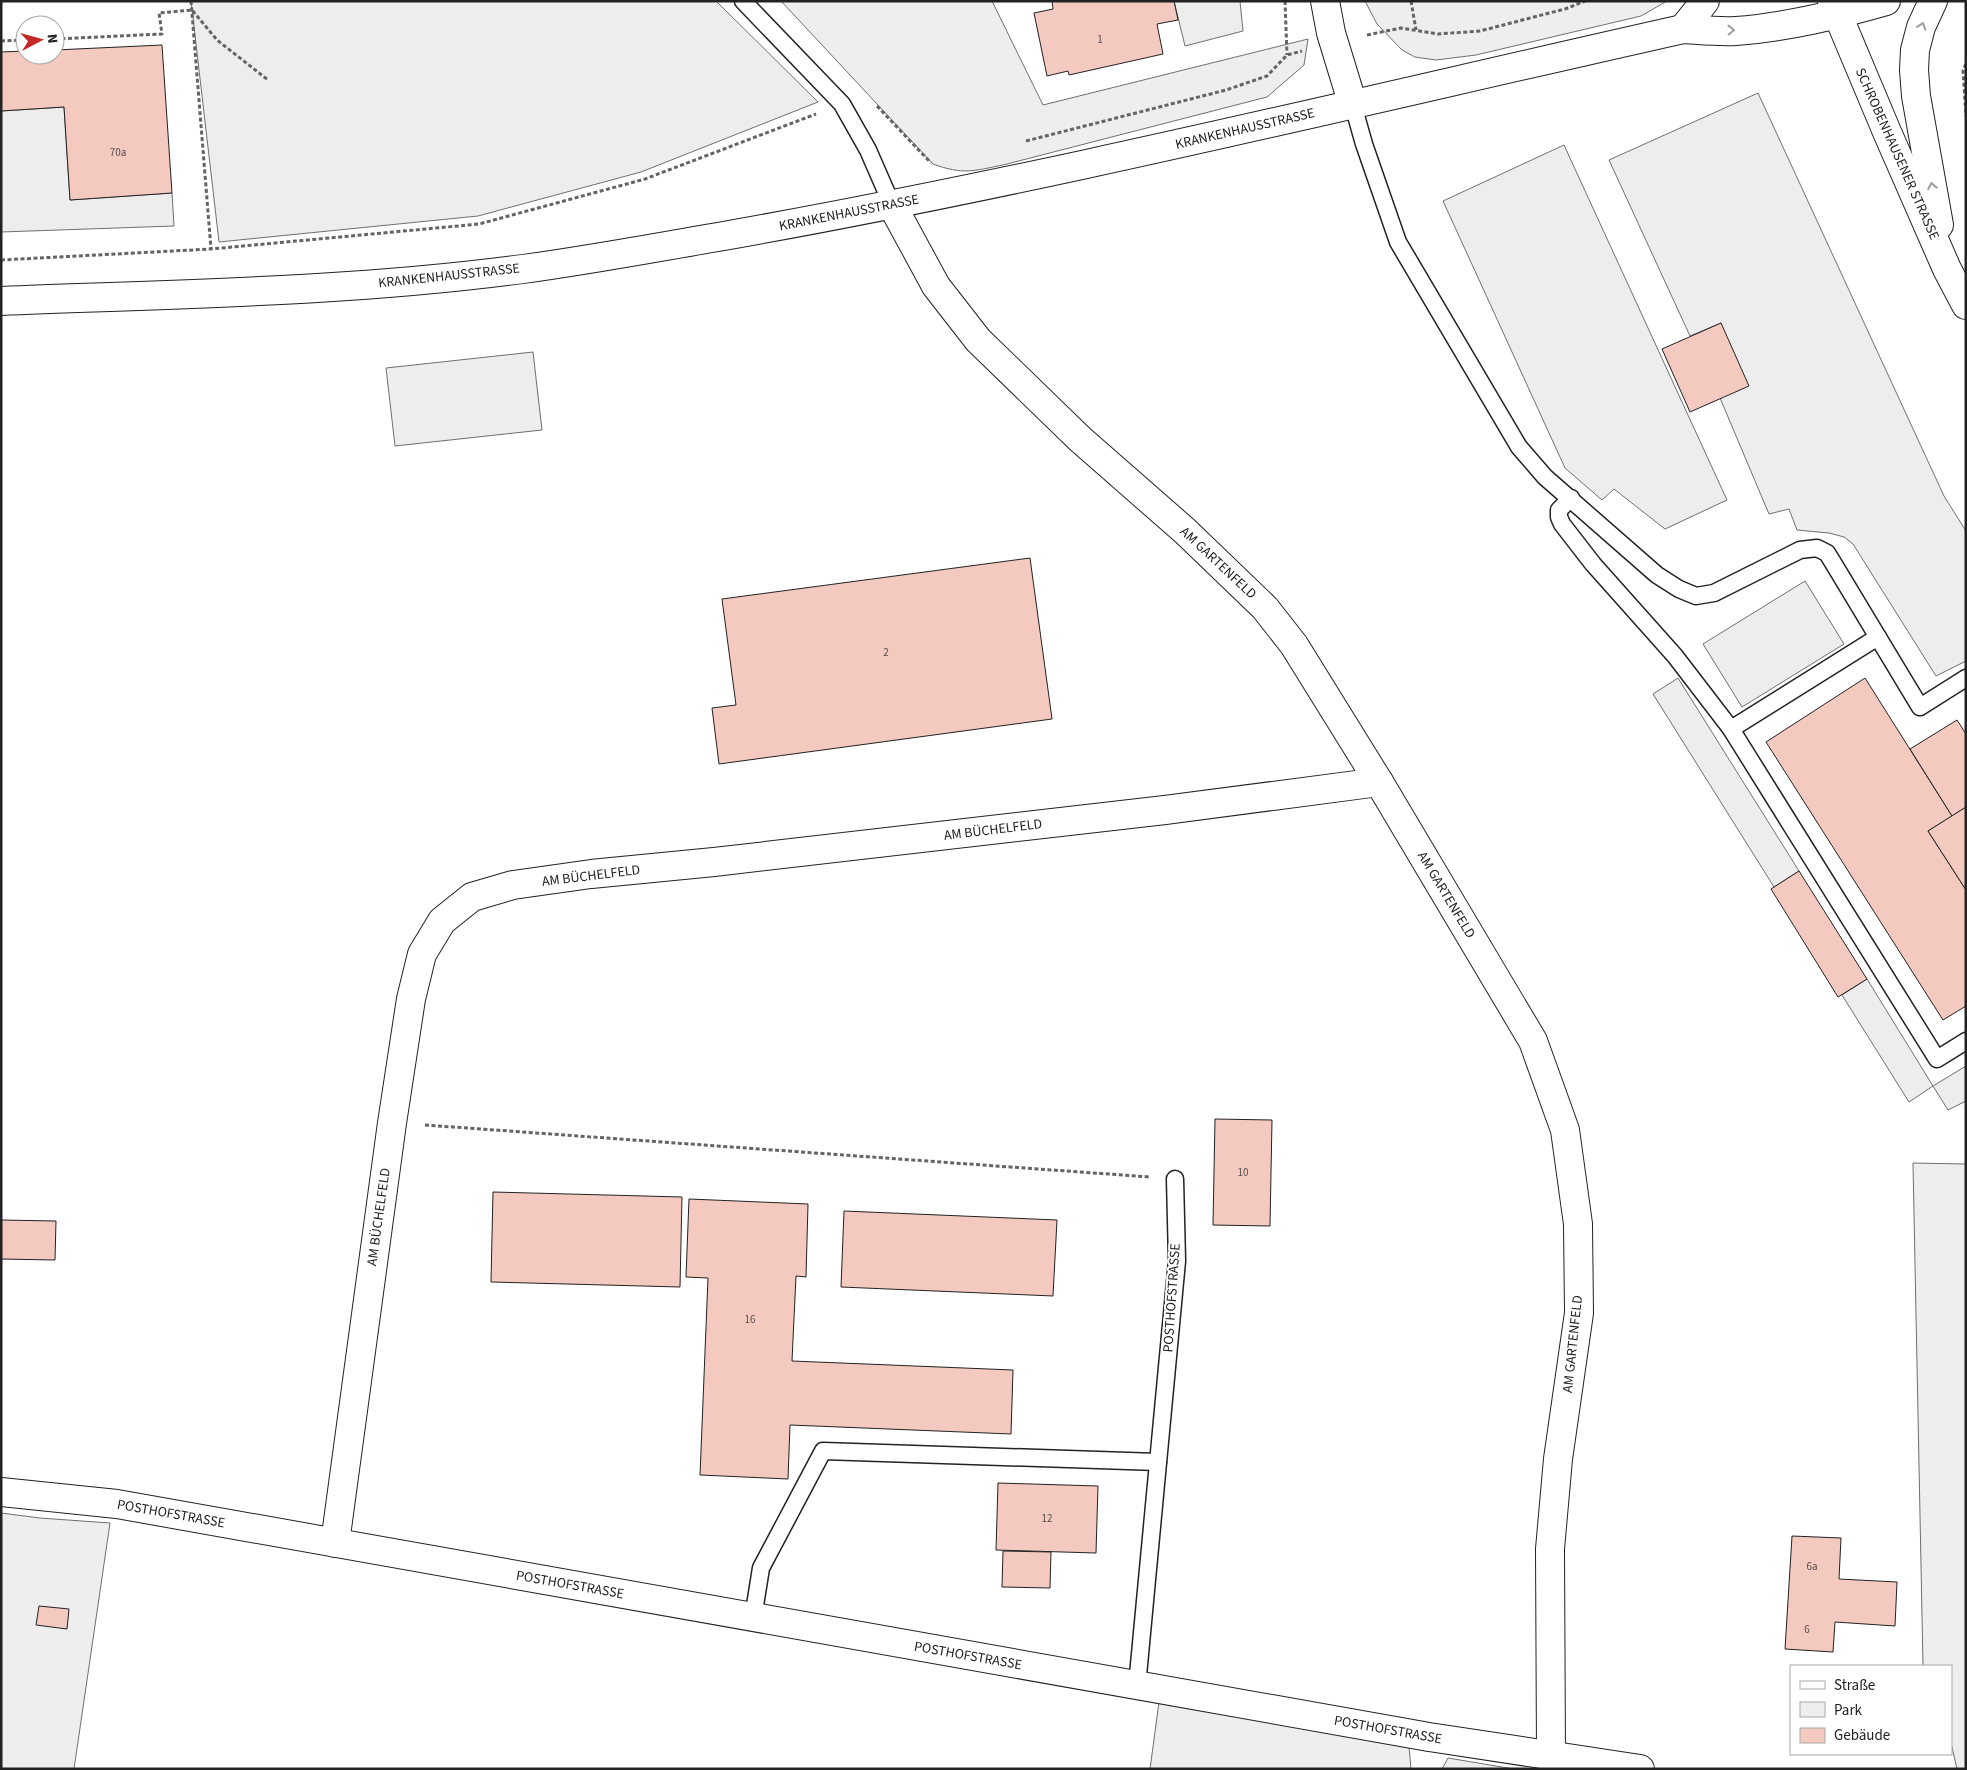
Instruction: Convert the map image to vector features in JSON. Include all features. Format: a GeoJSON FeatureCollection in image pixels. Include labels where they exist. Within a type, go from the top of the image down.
{"type":"FeatureCollection","features":[{"type":"Feature","properties":{"kind":"street"},"geometry":{"type":"LineString","coordinates":[[1325,1],[1334,42],[1353,105]]}},
{"type":"Feature","properties":{"kind":"street"},"geometry":{"type":"LineString","coordinates":[[1683,29],[1705,1]]}},
{"type":"Feature","properties":{"kind":"street","name":"KRANKENHAUSSTRASSE"},"geometry":{"type":"LineString","coordinates":[[1683,29],[1721,1]]}},
{"type":"Feature","properties":{"kind":"street","name":"KRANKENHAUSSTRASSE"},"geometry":{"type":"LineString","coordinates":[[1,301],[355,286],[521,269],[664,246],[892,205],[1110,160],[1683,29],[1734,31],[1790,24],[1835,8],[1886,1]]}},
{"type":"Feature","properties":{"kind":"street"},"geometry":{"type":"LineString","coordinates":[[1933,1],[1921,27],[1915,50],[1914,70],[1916,96],[1947,269]]}},
{"type":"Feature","properties":{"kind":"street","name":"SCHROBENHAUSENER STRASSE"},"geometry":{"type":"LineString","coordinates":[[1835,8],[1947,269],[1966,305]]}},
{"type":"Feature","properties":{"kind":"street","name":"AM GARTENFELD"},"geometry":{"type":"LineString","coordinates":[[892,205],[936,286],[978,340],[1080,438],[1185,531],[1265,608],[1294,645],[1379,782],[1533,1041],[1565,1130],[1578,1224],[1579,1312],[1558,1458],[1550,1549],[1552,1755]]}},
{"type":"Feature","properties":{"kind":"street","name":"AM BÜCHELFELD"},"geometry":{"type":"LineString","coordinates":[[335,1543],[392,1123],[411,999],[422,954],[442,921],[472,896],[513,886],[591,874],[714,862],[1166,810],[1379,782]]}},
{"type":"Feature","properties":{"kind":"street","name":"POSTHOFSTRASSE"},"geometry":{"type":"LineString","coordinates":[[1,1492],[117,1504],[1429,1737],[1640,1769]]}},
{"type":"Feature","properties":{"kind":"lane"},"geometry":{"type":"LineString","coordinates":[[743,1],[842,104],[868,150],[892,205]]}},
{"type":"Feature","properties":{"kind":"lane"},"geometry":{"type":"LineString","coordinates":[[1353,105],[1364,144],[1398,242],[1519,447],[1545,477],[1657,575],[1679,589],[1696,596],[1714,592],[1800,550],[1817,548],[1827,553],[1920,707],[1966,678]]}},
{"type":"Feature","properties":{"kind":"lane"},"geometry":{"type":"LineString","coordinates":[[1570,498],[1559,510],[1562,524],[1592,564],[1675,656],[1731,728],[1937,1059],[1966,1042]]}},
{"type":"Feature","properties":{"kind":"lane"},"geometry":{"type":"LineString","coordinates":[[1731,728],[1878,637]]}},
{"type":"Feature","properties":{"kind":"lane","name":"POSTHOFSTRASSE"},"geometry":{"type":"LineString","coordinates":[[1137,1686],[1177,1261],[1175,1179]]}},
{"type":"Feature","properties":{"kind":"lane"},"geometry":{"type":"LineString","coordinates":[[753,1618],[761,1568],[823,1451],[1158,1462]]}},
{"type":"Feature","properties":{"kind":"path"},"geometry":{"type":"LineString","coordinates":[[191,1],[212,249]]}},
{"type":"Feature","properties":{"kind":"path"},"geometry":{"type":"LineString","coordinates":[[1285,1],[1288,55]]}},
{"type":"Feature","properties":{"kind":"path"},"geometry":{"type":"LineString","coordinates":[[1411,1],[1416,30]]}},
{"type":"Feature","properties":{"kind":"path"},"geometry":{"type":"LineString","coordinates":[[1019,142],[1226,90],[1267,76],[1288,55],[1334,42],[1401,28],[1438,34],[1480,30],[1565,9],[1586,1]]}},
{"type":"Feature","properties":{"kind":"path"},"geometry":{"type":"LineString","coordinates":[[65,39],[162,34],[160,13],[192,10]]}},
{"type":"Feature","properties":{"kind":"path"},"geometry":{"type":"LineString","coordinates":[[192,10],[217,40],[268,80]]}},
{"type":"Feature","properties":{"kind":"path"},"geometry":{"type":"LineString","coordinates":[[1,41],[15,40]]}},
{"type":"Feature","properties":{"kind":"path"},"geometry":{"type":"LineString","coordinates":[[1966,64],[1963,70],[1966,116]]}},
{"type":"Feature","properties":{"kind":"path"},"geometry":{"type":"LineString","coordinates":[[1,260],[212,249],[479,224],[645,179],[867,96],[932,164]]}},
{"type":"Feature","properties":{"kind":"path"},"geometry":{"type":"LineString","coordinates":[[392,1123],[1175,1179]]}},
{"type":"Feature","properties":{"kind":"green space"},"geometry":{"type":"Polygon","coordinates":[[[781,1],[992,1],[1043,105],[1308,39],[1304,65],[1267,97],[1003,165],[960,171],[933,164],[781,1]]]}},
{"type":"Feature","properties":{"kind":"green space"},"geometry":{"type":"Polygon","coordinates":[[[1365,1],[1667,1],[1641,16],[1476,55],[1436,60],[1415,57],[1402,50],[1377,24],[1365,1]]]}},
{"type":"Feature","properties":{"kind":"green space"},"geometry":{"type":"Polygon","coordinates":[[[1913,1163],[1966,1164],[1966,1769],[1957,1769],[1952,1747],[1952,1665],[1923,1665],[1913,1163]]]}},
{"type":"Feature","properties":{"kind":"green space"},"geometry":{"type":"Polygon","coordinates":[[[1,1513],[110,1523],[74,1769],[1,1769],[1,1513]]]}},
{"type":"Feature","properties":{"kind":"green space"},"geometry":{"type":"Polygon","coordinates":[[[1159,1702],[1409,1747],[1411,1769],[1150,1769],[1159,1702]]]}},
{"type":"Feature","properties":{"kind":"green space"},"geometry":{"type":"Polygon","coordinates":[[[1448,1758],[1514,1769],[1442,1769],[1448,1758]]]}},
{"type":"Feature","properties":{"kind":"shaded area"},"geometry":{"type":"Polygon","coordinates":[[[191,1],[716,1],[818,102],[641,172],[478,216],[219,242],[191,1]]]}},
{"type":"Feature","properties":{"kind":"shaded area"},"geometry":{"type":"Polygon","coordinates":[[[1174,1],[1240,1],[1243,31],[1185,46],[1174,1]]]}},
{"type":"Feature","properties":{"kind":"shaded area"},"geometry":{"type":"Polygon","coordinates":[[[1758,93],[1944,496],[1966,531],[1966,661],[1936,676],[1853,544],[1844,537],[1829,533],[1797,530],[1789,509],[1769,514],[1720,398],[1721,323],[1690,336],[1609,160],[1758,93]]]}},
{"type":"Feature","properties":{"kind":"shaded area"},"geometry":{"type":"Polygon","coordinates":[[[64,107],[70,200],[172,193],[174,226],[1,232],[1,111],[64,107]]]}},
{"type":"Feature","properties":{"kind":"shaded area"},"geometry":{"type":"Polygon","coordinates":[[[1564,145],[1727,500],[1665,529],[1614,489],[1602,500],[1565,468],[1443,201],[1564,145]]]}},
{"type":"Feature","properties":{"kind":"shaded area"},"geometry":{"type":"Polygon","coordinates":[[[533,352],[542,430],[395,446],[386,368],[533,352]]]}},
{"type":"Feature","properties":{"kind":"shaded area"},"geometry":{"type":"Polygon","coordinates":[[[1805,581],[1844,644],[1742,707],[1703,644],[1805,581]]]}},
{"type":"Feature","properties":{"kind":"shaded area"},"geometry":{"type":"Polygon","coordinates":[[[1678,678],[1799,871],[1774,887],[1653,694],[1678,678]]]}},
{"type":"Feature","properties":{"kind":"shaded area"},"geometry":{"type":"Polygon","coordinates":[[[1867,979],[1933,1086],[1909,1102],[1842,995],[1867,979]]]}},
{"type":"Feature","properties":{"kind":"shaded area"},"geometry":{"type":"Polygon","coordinates":[[[1966,1066],[1966,1101],[1948,1110],[1933,1086],[1966,1066]]]}},
{"type":"Feature","properties":{"kind":"building"},"geometry":{"type":"Polygon","coordinates":[[[1052,1],[1174,1],[1178,20],[1157,24],[1163,54],[1069,75],[1068,71],[1047,76],[1034,13],[1053,9],[1052,1]]]}},
{"type":"Feature","properties":{"kind":"building"},"geometry":{"type":"Polygon","coordinates":[[[162,45],[172,193],[70,200],[64,107],[1,111],[1,52],[15,51],[15,65],[65,65],[65,50],[162,45]]]}},
{"type":"Feature","properties":{"kind":"building"},"geometry":{"type":"Polygon","coordinates":[[[1721,323],[1749,386],[1690,412],[1662,349],[1721,323]]]}},
{"type":"Feature","properties":{"kind":"building"},"geometry":{"type":"Polygon","coordinates":[[[1030,558],[1052,719],[719,764],[712,708],[736,705],[722,599],[1030,558]]]}},
{"type":"Feature","properties":{"kind":"building"},"geometry":{"type":"Polygon","coordinates":[[[1865,678],[1952,816],[1928,831],[1966,890],[1966,1006],[1943,1020],[1766,742],[1865,678]]]}},
{"type":"Feature","properties":{"kind":"building"},"geometry":{"type":"Polygon","coordinates":[[[1957,720],[1966,734],[1966,807],[1952,816],[1910,749],[1957,720]]]}},
{"type":"Feature","properties":{"kind":"building"},"geometry":{"type":"Polygon","coordinates":[[[1966,807],[1966,890],[1928,831],[1966,807]]]}},
{"type":"Feature","properties":{"kind":"building"},"geometry":{"type":"Polygon","coordinates":[[[1799,871],[1867,979],[1838,997],[1771,889],[1799,871]]]}},
{"type":"Feature","properties":{"kind":"building"},"geometry":{"type":"Polygon","coordinates":[[[1215,1119],[1272,1120],[1270,1226],[1213,1225],[1215,1119]]]}},
{"type":"Feature","properties":{"kind":"building"},"geometry":{"type":"Polygon","coordinates":[[[493,1192],[682,1197],[680,1287],[491,1282],[493,1192]]]}},
{"type":"Feature","properties":{"kind":"building"},"geometry":{"type":"Polygon","coordinates":[[[689,1199],[808,1204],[806,1277],[796,1276],[792,1361],[1013,1370],[1011,1434],[790,1425],[788,1479],[700,1475],[708,1278],[686,1277],[689,1199]]]}},
{"type":"Feature","properties":{"kind":"building"},"geometry":{"type":"Polygon","coordinates":[[[844,1211],[1057,1220],[1053,1296],[841,1287],[844,1211]]]}},
{"type":"Feature","properties":{"kind":"building"},"geometry":{"type":"Polygon","coordinates":[[[1,1220],[56,1221],[55,1260],[1,1259],[1,1220]]]}},
{"type":"Feature","properties":{"kind":"building"},"geometry":{"type":"Polygon","coordinates":[[[998,1483],[1098,1486],[1096,1553],[996,1550],[998,1483]]]}},
{"type":"Feature","properties":{"kind":"building"},"geometry":{"type":"Polygon","coordinates":[[[1792,1536],[1841,1538],[1839,1579],[1897,1582],[1895,1626],[1835,1622],[1833,1652],[1785,1649],[1792,1536]]]}},
{"type":"Feature","properties":{"kind":"building"},"geometry":{"type":"Polygon","coordinates":[[[1003,1551],[1051,1552],[1050,1588],[1002,1587],[1003,1551]]]}},
{"type":"Feature","properties":{"kind":"building"},"geometry":{"type":"Polygon","coordinates":[[[39,1606],[69,1609],[67,1629],[36,1625],[39,1606]]]}}]}
